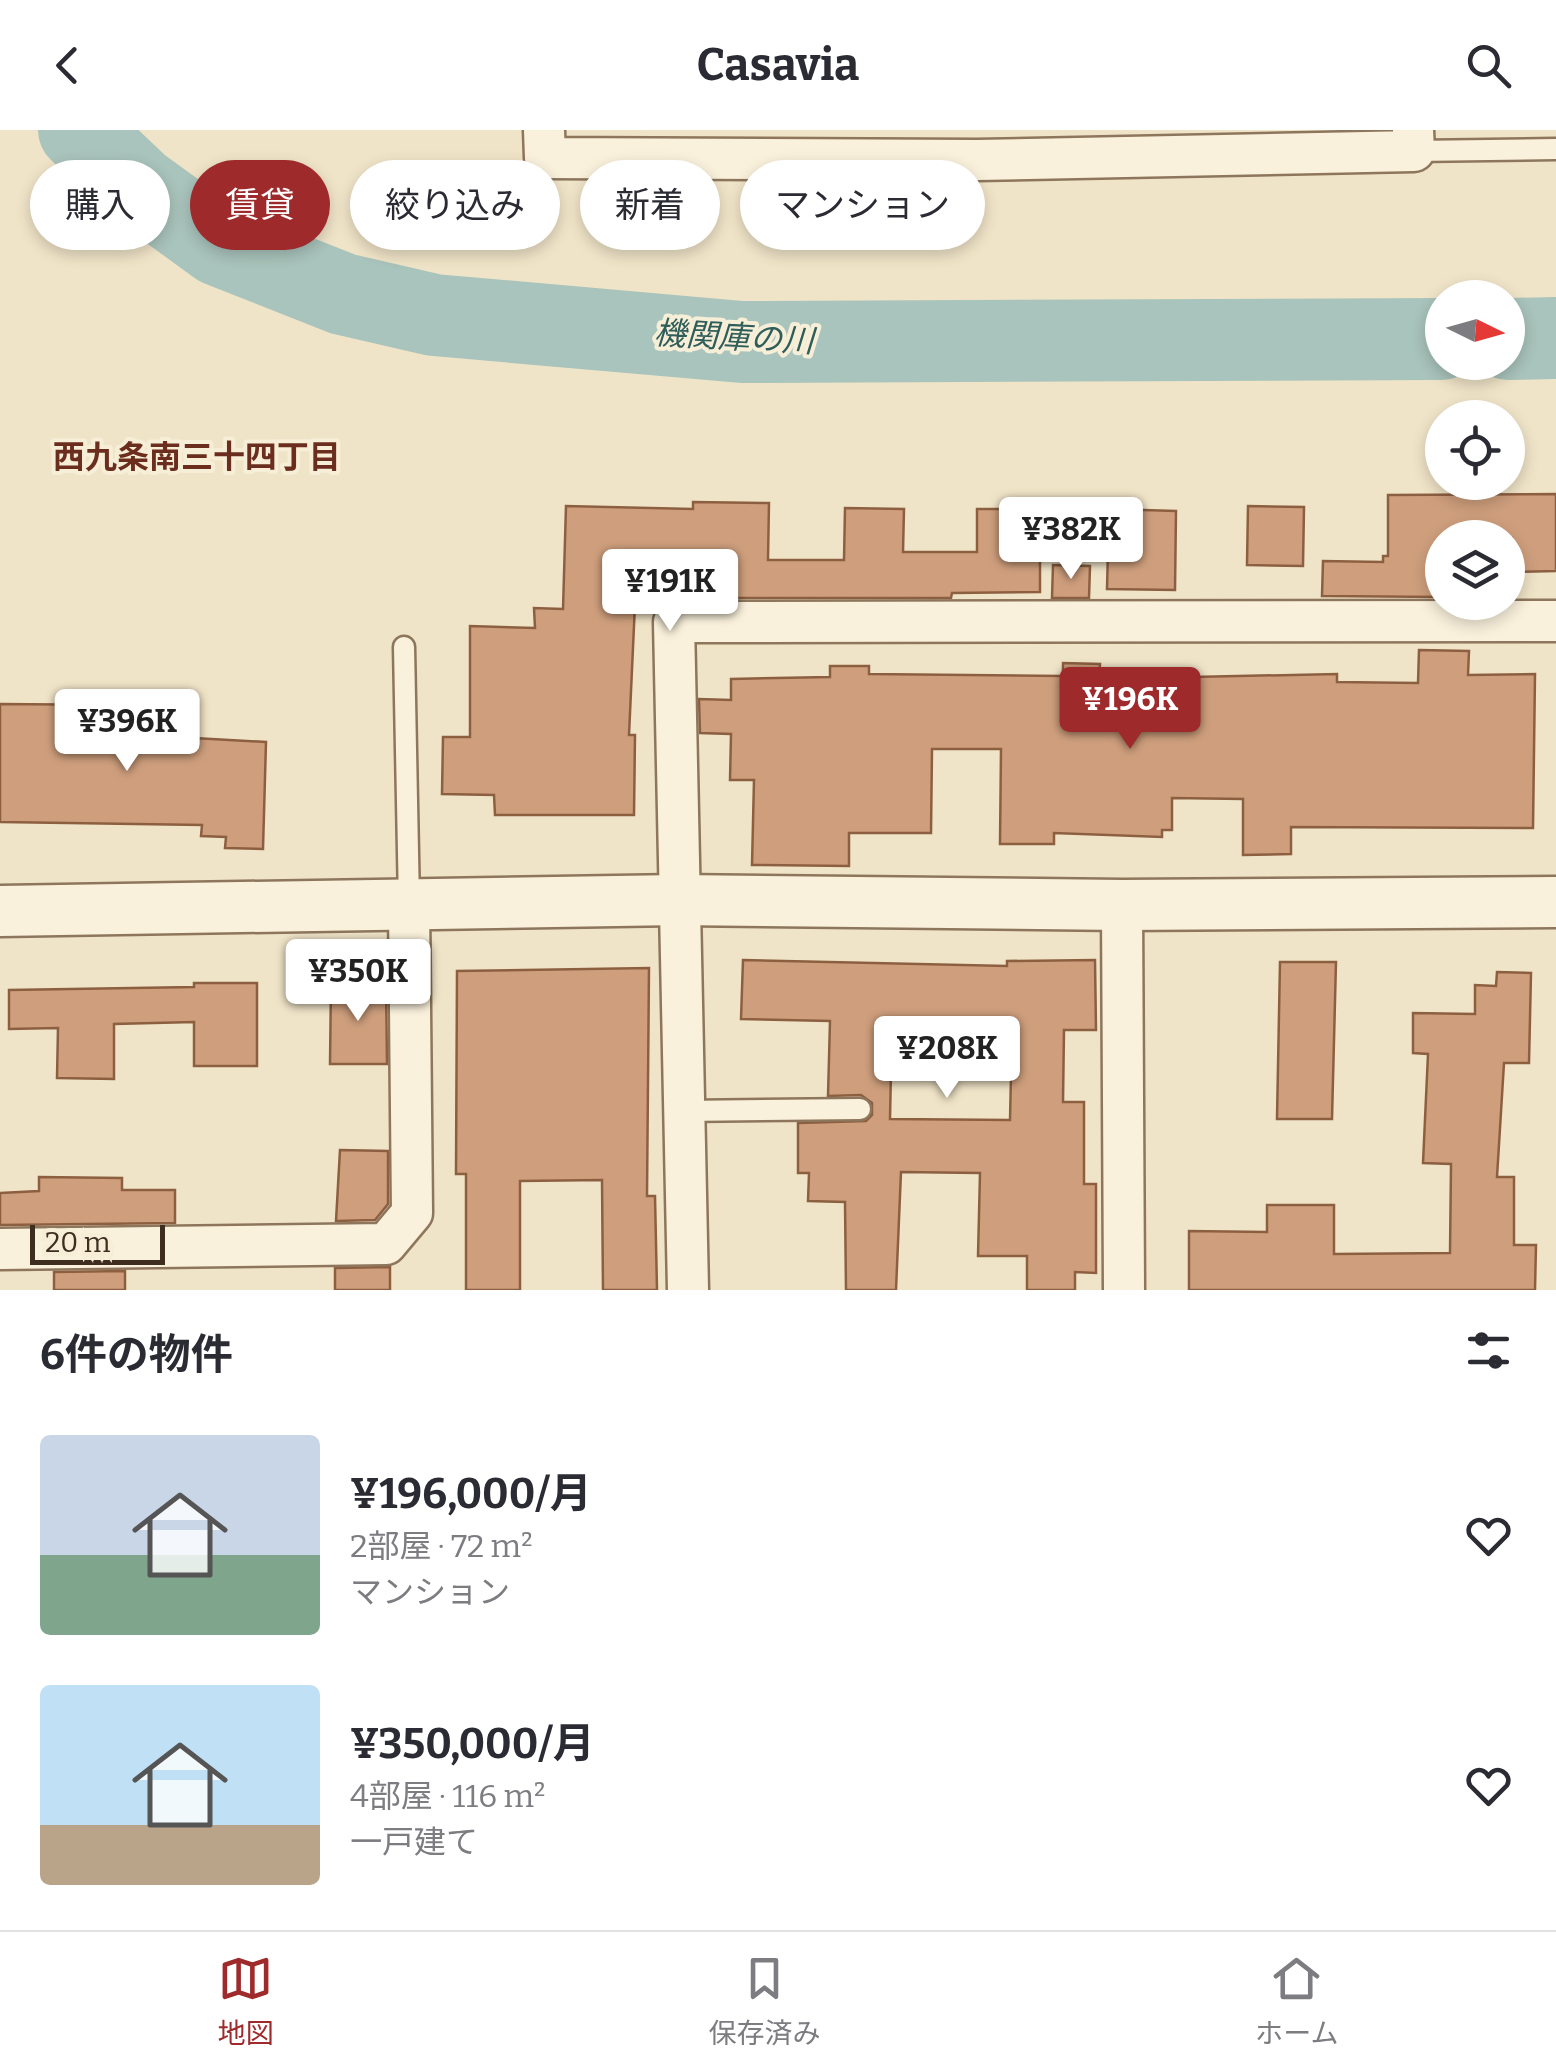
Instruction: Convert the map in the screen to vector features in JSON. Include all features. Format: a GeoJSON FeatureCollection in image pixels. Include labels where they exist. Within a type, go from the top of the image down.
{"type":"FeatureCollection","features":[{"type":"Feature","properties":{"kind":"street"},"geometry":{"type":"LineString","coordinates":[[544,130],[545,158],[977,145],[1414,140]]}},
{"type":"Feature","properties":{"kind":"street"},"geometry":{"type":"LineString","coordinates":[[688,1290],[674,622],[1556,622]]}},
{"type":"Feature","properties":{"kind":"street"},"geometry":{"type":"LineString","coordinates":[[0,911],[678,900],[1122,905],[1556,902]]}},
{"type":"Feature","properties":{"kind":"street"},"geometry":{"type":"LineString","coordinates":[[0,1249],[386,1244],[412,1213],[409,904]]}},
{"type":"Feature","properties":{"kind":"street"},"geometry":{"type":"LineString","coordinates":[[1122,905],[1124,1290]]}},
{"type":"Feature","properties":{"kind":"lane"},"geometry":{"type":"LineString","coordinates":[[1414,140],[1556,148]]}},
{"type":"Feature","properties":{"kind":"lane"},"geometry":{"type":"LineString","coordinates":[[404,647],[409,904]]}},
{"type":"Feature","properties":{"kind":"lane"},"geometry":{"type":"LineString","coordinates":[[683,1111],[860,1109]]}},
{"type":"Feature","properties":{"kind":"building"},"geometry":{"type":"Polygon","coordinates":[[[1525,494],[1556,494],[1556,571],[1525,572],[1525,520],[1425,520],[1425,597],[1322,596],[1323,561],[1383,562],[1383,556],[1388,556],[1388,495],[1425,495],[1425,500],[1525,500],[1525,494]]]}},
{"type":"Feature","properties":{"kind":"building"},"geometry":{"type":"Polygon","coordinates":[[[693,502],[769,503],[768,560],[844,560],[845,508],[904,509],[903,552],[977,552],[977,509],[1040,509],[1040,592],[952,593],[951,598],[674,598],[659,604],[635,604],[629,735],[635,735],[634,815],[495,815],[494,795],[442,794],[443,737],[470,737],[470,626],[535,628],[534,608],[563,609],[566,506],[693,509],[693,502]]]}},
{"type":"Feature","properties":{"kind":"building"},"geometry":{"type":"Polygon","coordinates":[[[1248,506],[1304,507],[1303,566],[1247,565],[1248,506]]]}},
{"type":"Feature","properties":{"kind":"building"},"geometry":{"type":"Polygon","coordinates":[[[1109,509],[1176,511],[1175,590],[1107,589],[1109,509]]]}},
{"type":"Feature","properties":{"kind":"building"},"geometry":{"type":"Polygon","coordinates":[[[1053,565],[1090,566],[1089,598],[1052,598],[1053,565]]]}},
{"type":"Feature","properties":{"kind":"building"},"geometry":{"type":"Polygon","coordinates":[[[1419,650],[1469,651],[1468,675],[1535,674],[1533,828],[1291,827],[1291,854],[1243,855],[1243,799],[1172,798],[1172,830],[1162,830],[1162,837],[1054,833],[1054,844],[1000,844],[1001,749],[932,749],[931,833],[849,833],[849,866],[752,865],[754,780],[730,780],[731,734],[700,733],[699,699],[731,700],[731,679],[830,677],[830,666],[869,666],[869,674],[1063,676],[1063,663],[1100,664],[1099,679],[1337,674],[1337,682],[1418,683],[1419,650]]]}},
{"type":"Feature","properties":{"kind":"building"},"geometry":{"type":"Polygon","coordinates":[[[0,704],[124,705],[123,734],[266,742],[263,849],[225,848],[226,837],[201,836],[202,825],[0,822],[0,704]]]}},
{"type":"Feature","properties":{"kind":"building"},"geometry":{"type":"Polygon","coordinates":[[[743,960],[1007,966],[1007,961],[1095,960],[1096,1030],[1064,1030],[1063,1102],[1084,1102],[1084,1184],[1096,1184],[1096,1273],[1075,1272],[1075,1290],[1027,1290],[1027,1256],[978,1256],[980,1173],[901,1172],[896,1290],[846,1290],[845,1202],[808,1201],[809,1173],[798,1173],[798,1123],[866,1121],[872,1115],[872,1103],[861,1095],[828,1096],[830,1021],[741,1019],[743,960]],[[892,1022],[890,1119],[1010,1120],[1012,1028],[1007,1028],[1007,1022],[892,1022]]]}},
{"type":"Feature","properties":{"kind":"building"},"geometry":{"type":"Polygon","coordinates":[[[1280,962],[1336,962],[1332,1119],[1277,1119],[1280,962]]]}},
{"type":"Feature","properties":{"kind":"building"},"geometry":{"type":"Polygon","coordinates":[[[649,968],[647,1196],[655,1196],[657,1290],[603,1290],[602,1180],[520,1181],[520,1290],[466,1290],[466,1174],[456,1174],[457,971],[649,968]]]}},
{"type":"Feature","properties":{"kind":"building"},"geometry":{"type":"Polygon","coordinates":[[[1497,972],[1531,973],[1529,1063],[1504,1063],[1497,1177],[1514,1177],[1514,1245],[1536,1245],[1535,1290],[1189,1290],[1189,1231],[1267,1232],[1267,1205],[1334,1205],[1334,1254],[1450,1253],[1451,1164],[1423,1163],[1428,1054],[1413,1053],[1413,1013],[1475,1014],[1475,985],[1496,986],[1497,972]]]}},
{"type":"Feature","properties":{"kind":"building"},"geometry":{"type":"Polygon","coordinates":[[[194,983],[257,983],[257,1066],[194,1066],[194,1022],[114,1024],[114,1079],[57,1078],[58,1028],[9,1029],[9,990],[194,987],[194,983]]]}},
{"type":"Feature","properties":{"kind":"building"},"geometry":{"type":"Polygon","coordinates":[[[331,983],[386,983],[387,1064],[330,1064],[331,983]]]}},
{"type":"Feature","properties":{"kind":"building"},"geometry":{"type":"Polygon","coordinates":[[[340,1150],[388,1151],[388,1204],[375,1220],[336,1221],[340,1150]]]}},
{"type":"Feature","properties":{"kind":"building"},"geometry":{"type":"Polygon","coordinates":[[[39,1177],[122,1178],[122,1190],[175,1190],[175,1223],[0,1225],[0,1193],[39,1191],[39,1177]]]}},
{"type":"Feature","properties":{"kind":"building"},"geometry":{"type":"Polygon","coordinates":[[[390,1267],[390,1290],[335,1290],[335,1268],[390,1267]]]}},
{"type":"Feature","properties":{"kind":"building"},"geometry":{"type":"Polygon","coordinates":[[[125,1271],[125,1290],[54,1290],[54,1272],[125,1271]]]}},
{"type":"Feature","properties":{"kind":"waterway","name":"機関庫の川"},"geometry":{"type":"LineString","coordinates":[[79,130],[139,187],[219,245],[343,294],[434,315],[742,342],[1425,339]]}},
{"type":"Feature","properties":{"kind":"waterway","name":"機関庫の川"},"geometry":{"type":"LineString","coordinates":[[1525,339],[1556,338]]}},
{"type":"Feature","properties":{"kind":"district","name":"西九条南三十四丁目"},"geometry":{"type":"Point","coordinates":[197,457]}}]}
